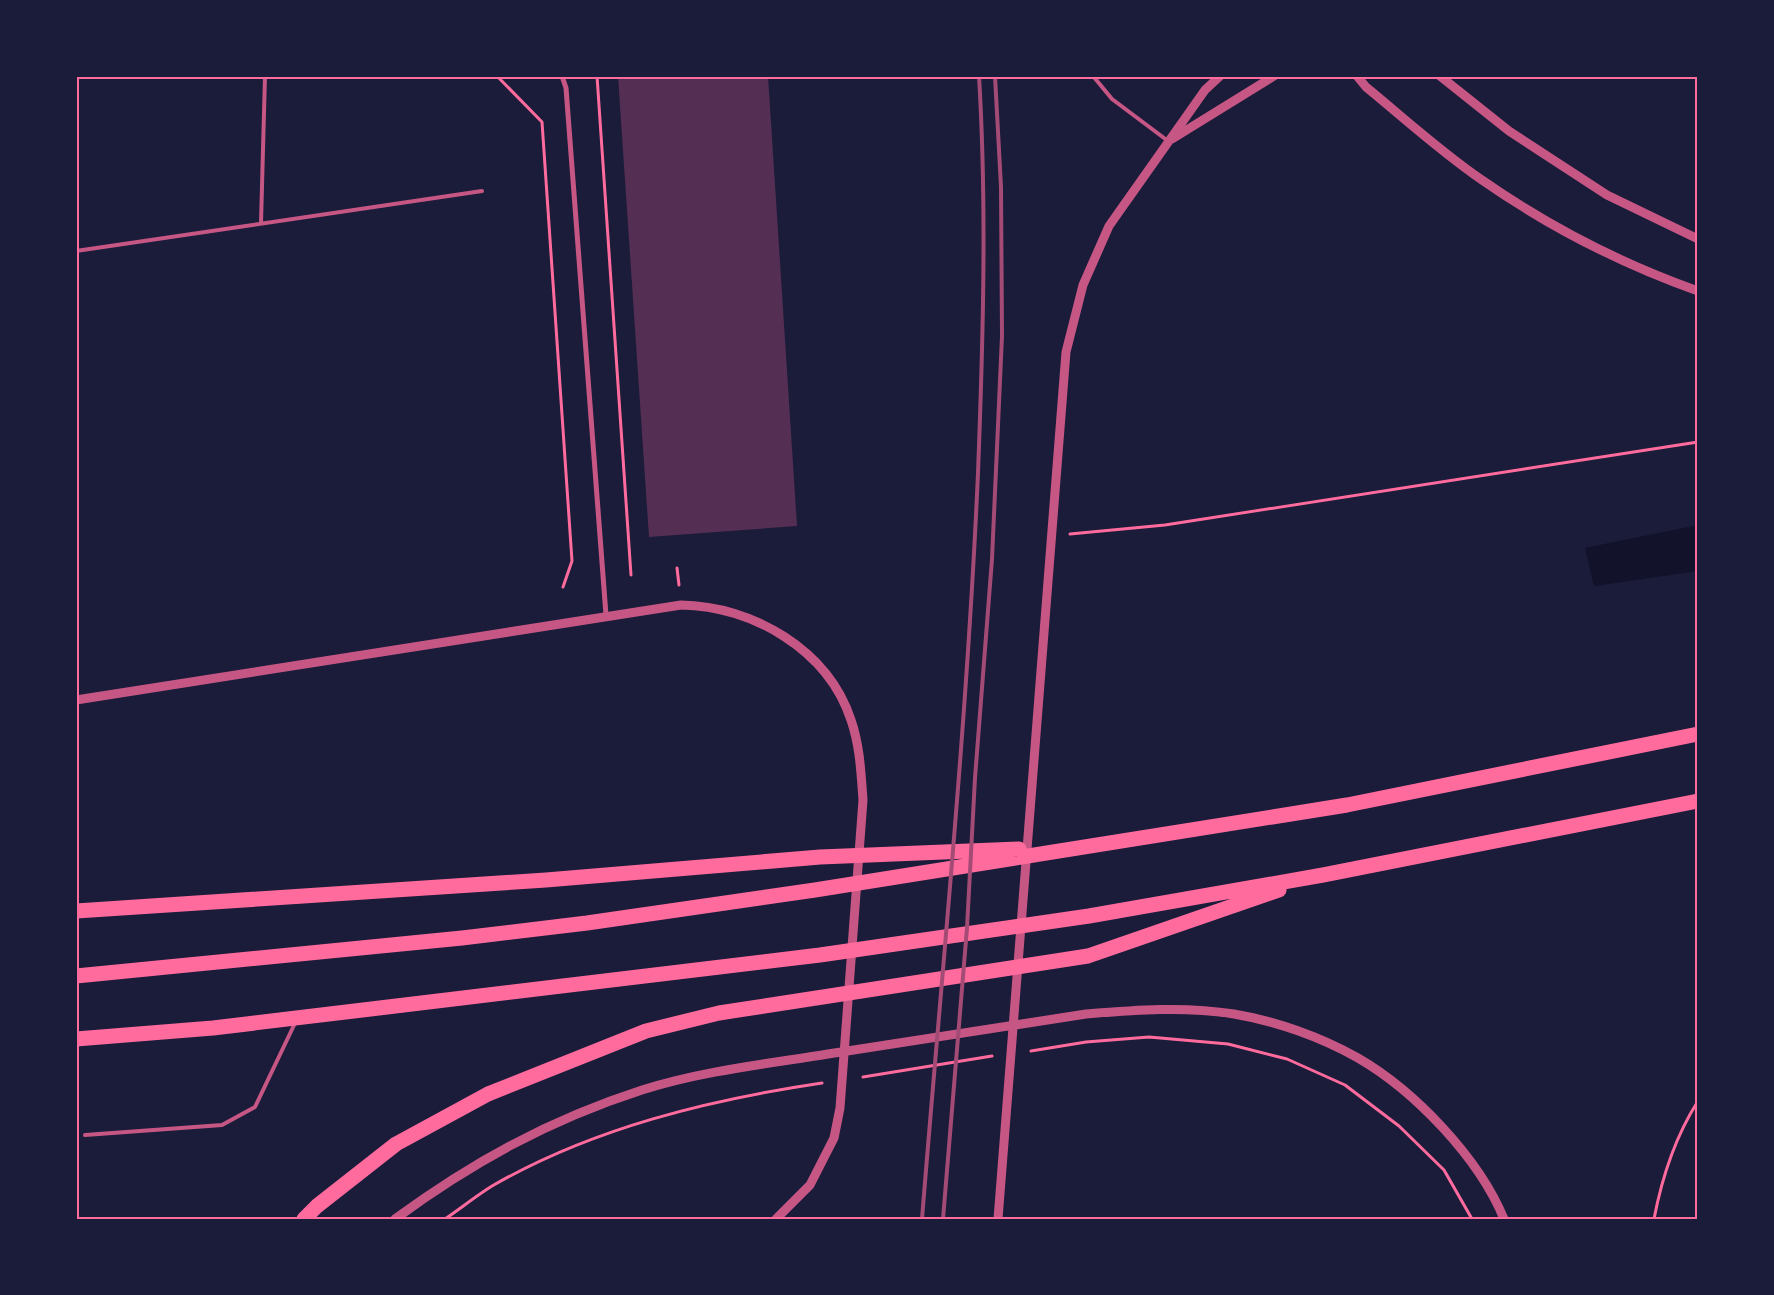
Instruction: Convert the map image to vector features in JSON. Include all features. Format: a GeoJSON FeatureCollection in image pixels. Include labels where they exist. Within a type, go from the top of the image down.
{"type":"FeatureCollection","features":[{"type":"Feature","properties":{"kind":"highway"},"geometry":{"type":"LineString","coordinates":[[76,976],[462,938],[586,923],[826,888],[1347,805],[1698,734]]}},
{"type":"Feature","properties":{"kind":"highway"},"geometry":{"type":"LineString","coordinates":[[76,1039],[213,1028],[820,955],[1088,916],[1322,875],[1698,801]]}},
{"type":"Feature","properties":{"kind":"highway"},"geometry":{"type":"LineString","coordinates":[[76,911],[546,880],[820,857],[1090,847]]}},
{"type":"Feature","properties":{"kind":"highway"},"geometry":{"type":"LineString","coordinates":[[304,1219],[317,1206],[396,1144],[488,1094],[646,1031],[719,1013],[1088,956],[1322,875]]}},
{"type":"Feature","properties":{"kind":"street"},"geometry":{"type":"LineString","coordinates":[[562,76],[566,88],[606,616]]}},
{"type":"Feature","properties":{"kind":"street"},"geometry":{"type":"LineString","coordinates":[[998,1219],[1066,352],[1083,285],[1109,226],[1213,76]]}},
{"type":"Feature","properties":{"kind":"street"},"geometry":{"type":"LineString","coordinates":[[1205,90],[1220,76]]}},
{"type":"Feature","properties":{"kind":"street"},"geometry":{"type":"LineString","coordinates":[[1168,141],[1274,76]]}},
{"type":"Feature","properties":{"kind":"street"},"geometry":{"type":"LineString","coordinates":[[1357,76],[1366,87],[1480,179],[1547,222],[1657,277],[1698,292]]}},
{"type":"Feature","properties":{"kind":"street"},"geometry":{"type":"LineString","coordinates":[[1440,76],[1509,131],[1607,195],[1698,239]]}},
{"type":"Feature","properties":{"kind":"street"},"geometry":{"type":"LineString","coordinates":[[76,700],[681,605],[700,606],[734,614],[782,634],[819,664],[838,692],[851,720],[859,753],[863,800],[847,1036],[840,1108],[834,1138],[810,1185],[776,1219]]}},
{"type":"Feature","properties":{"kind":"street"},"geometry":{"type":"LineString","coordinates":[[395,1219],[444,1183],[487,1157],[571,1118],[643,1090],[761,1064],[1086,1014],[1138,1010],[1203,1010],[1235,1014],[1299,1031],[1359,1058],[1414,1099],[1460,1146],[1498,1203],[1504,1219]]}},
{"type":"Feature","properties":{"kind":"lane"},"geometry":{"type":"LineString","coordinates":[[261,223],[265,76]]}},
{"type":"Feature","properties":{"kind":"lane"},"geometry":{"type":"LineString","coordinates":[[1093,76],[1112,99],[1168,141]]}},
{"type":"Feature","properties":{"kind":"lane"},"geometry":{"type":"LineString","coordinates":[[76,251],[482,191]]}},
{"type":"Feature","properties":{"kind":"lane"},"geometry":{"type":"LineString","coordinates":[[85,1136],[222,1125],[255,1107],[298,1018]]}},
{"type":"Feature","properties":{"kind":"path"},"geometry":{"type":"LineString","coordinates":[[497,76],[542,122],[572,562],[563,587]]}},
{"type":"Feature","properties":{"kind":"path"},"geometry":{"type":"LineString","coordinates":[[597,76],[631,575]]}},
{"type":"Feature","properties":{"kind":"path"},"geometry":{"type":"LineString","coordinates":[[1051,536],[1164,525],[1698,442]]}},
{"type":"Feature","properties":{"kind":"path"},"geometry":{"type":"LineString","coordinates":[[1029,1051],[1086,1042],[1148,1038],[1228,1044],[1287,1059],[1336,1081],[1399,1126],[1444,1170],[1472,1219]]}},
{"type":"Feature","properties":{"kind":"path"},"geometry":{"type":"LineString","coordinates":[[856,1078],[1000,1055]]}},
{"type":"Feature","properties":{"kind":"path"},"geometry":{"type":"LineString","coordinates":[[445,1219],[492,1186],[562,1152],[632,1125],[720,1100],[828,1082]]}},
{"type":"Feature","properties":{"kind":"path"},"geometry":{"type":"LineString","coordinates":[[1654,1219],[1659,1193],[1676,1142],[1698,1100]]}},
{"type":"Feature","properties":{"kind":"shaded area"},"geometry":{"type":"Polygon","coordinates":[[[1698,525],[1698,571],[1594,586],[1585,548],[1698,525]]]}},
{"type":"Feature","properties":{"kind":"building"},"geometry":{"type":"Polygon","coordinates":[[[618,76],[768,76],[797,526],[649,537],[618,76]]]}},
{"type":"Feature","properties":{"kind":"railway"},"geometry":{"type":"LineString","coordinates":[[922,1219],[961,753],[978,473],[984,225],[979,76]]}},
{"type":"Feature","properties":{"kind":"railway"},"geometry":{"type":"LineString","coordinates":[[943,1219],[967,928],[975,778],[992,559],[1002,336],[1001,187],[995,76]]}}]}
